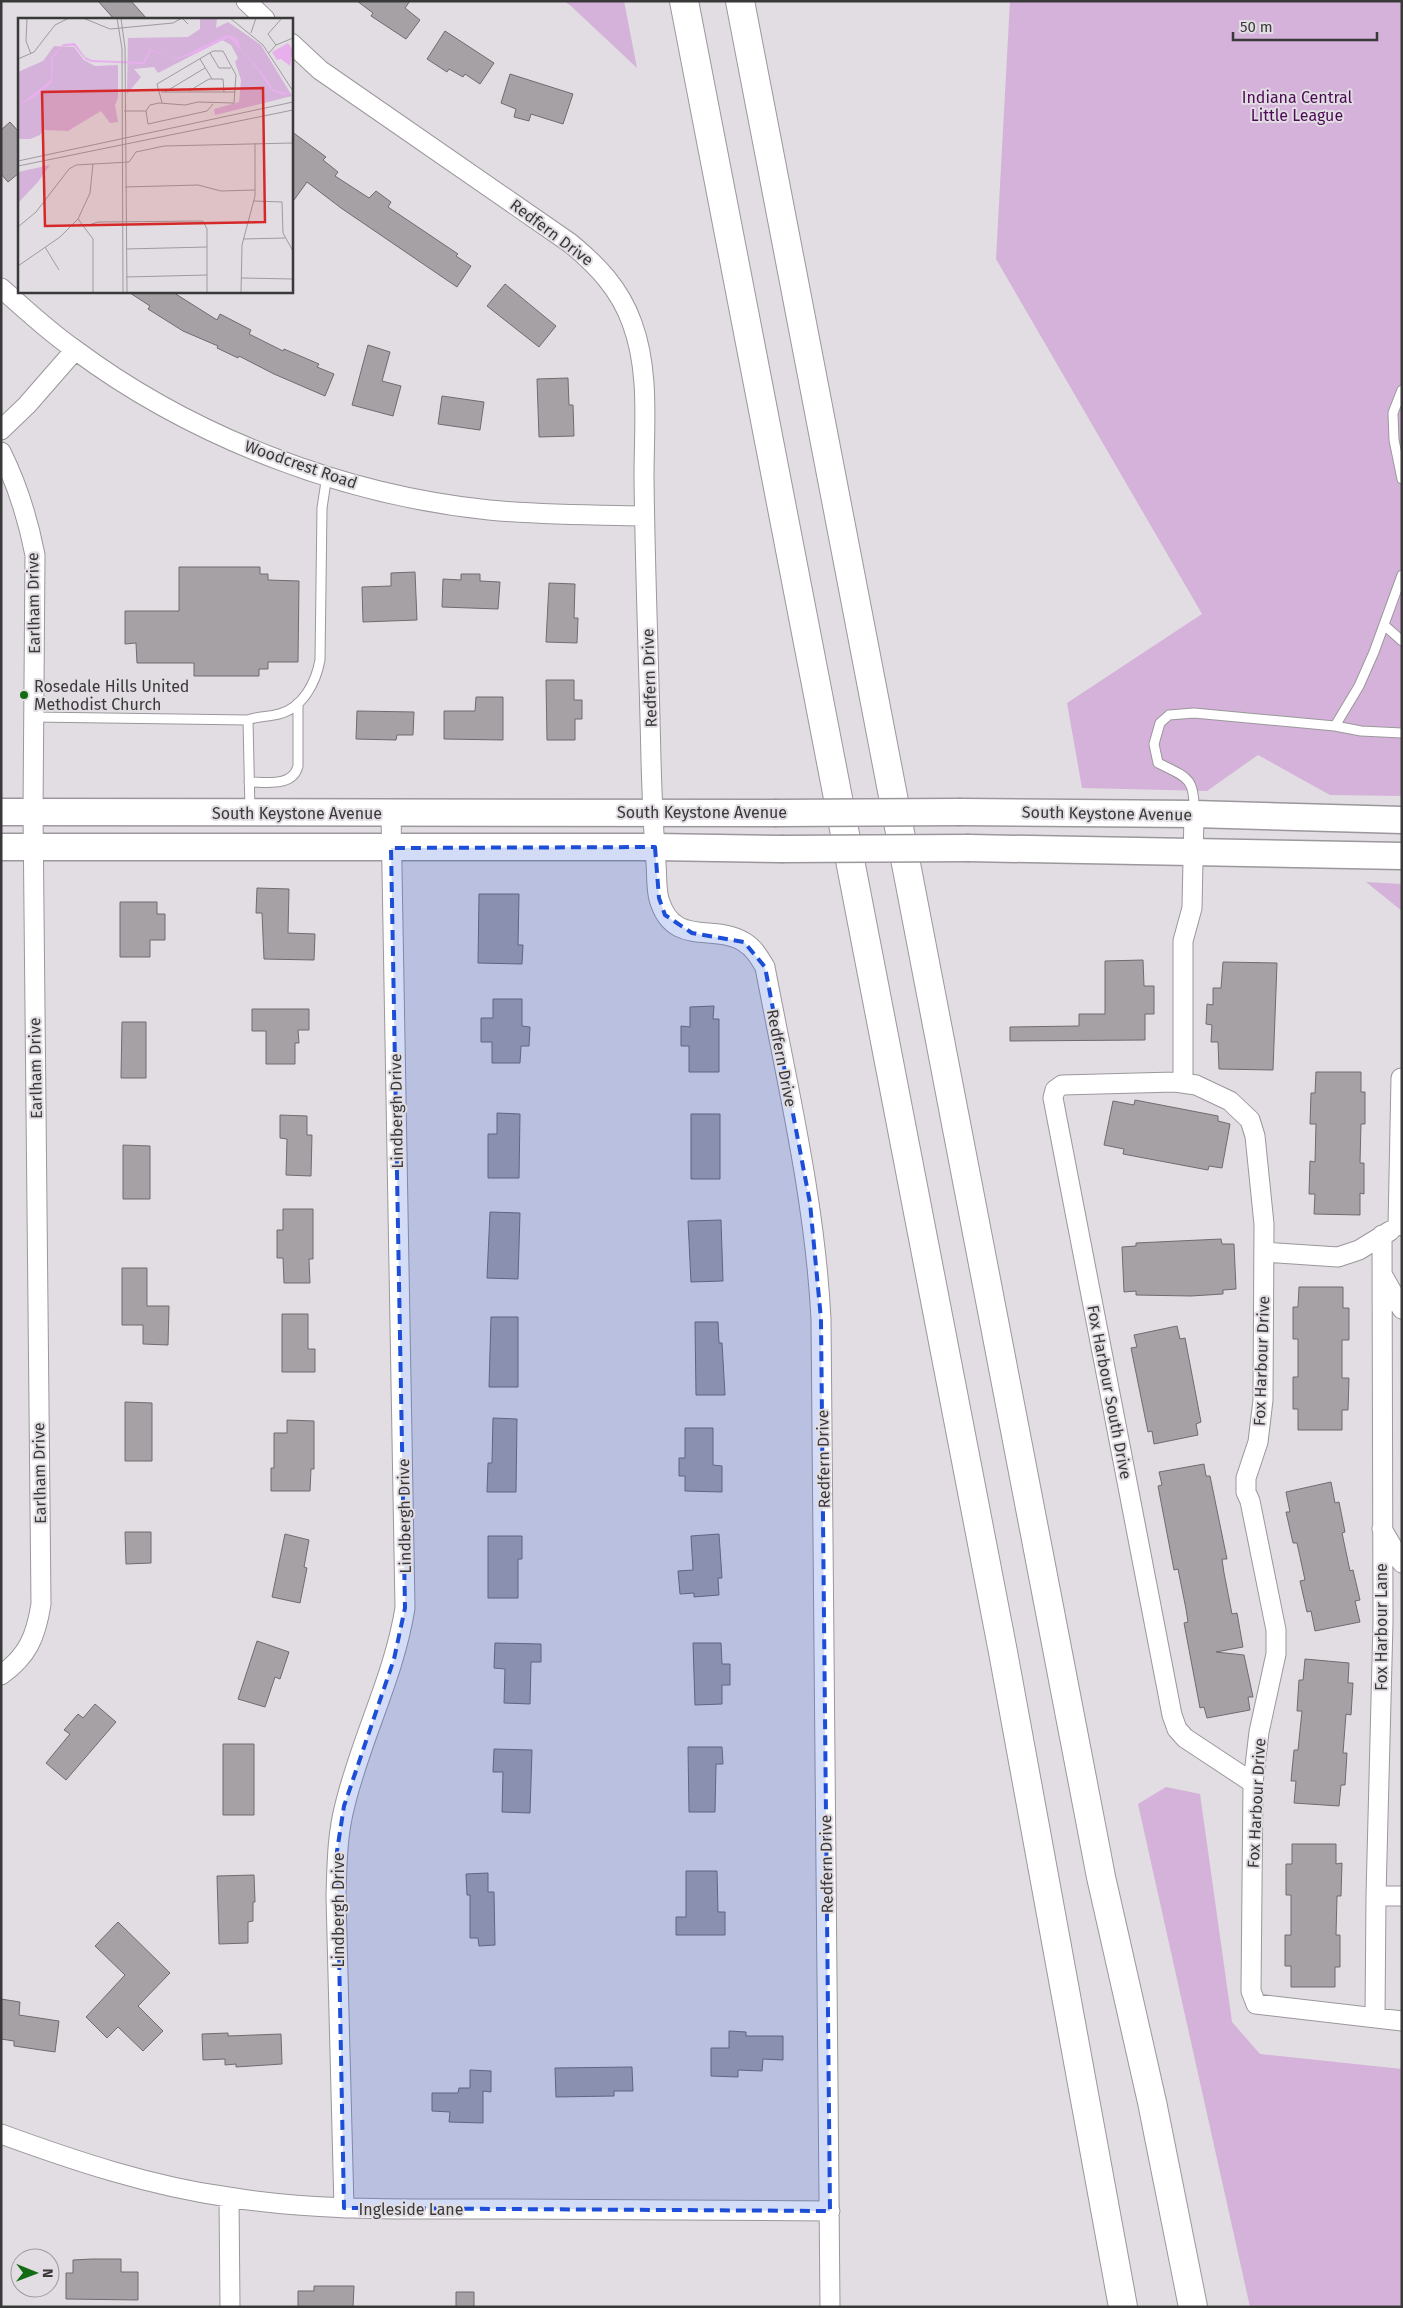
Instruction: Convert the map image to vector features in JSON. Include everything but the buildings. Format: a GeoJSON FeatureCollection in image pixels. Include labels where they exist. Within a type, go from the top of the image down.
{"type":"FeatureCollection","features":[{"type":"Feature","properties":{"kind":"highway"},"geometry":{"type":"LineString","coordinates":[[684,1],[1003,1652],[1124,2307]]}},
{"type":"Feature","properties":{"kind":"highway"},"geometry":{"type":"LineString","coordinates":[[740,1],[1101,1878],[1152,2102],[1193,2307]]}},
{"type":"Feature","properties":{"kind":"main road","name":"South Keystone Avenue"},"geometry":{"type":"LineString","coordinates":[[1,812],[250,814],[961,812],[1194,814],[1402,820]]}},
{"type":"Feature","properties":{"kind":"main road"},"geometry":{"type":"LineString","coordinates":[[1,847],[969,848],[1193,850],[1402,856]]}},
{"type":"Feature","properties":{"kind":"street"},"geometry":{"type":"LineString","coordinates":[[246,1],[264,18]]}},
{"type":"Feature","properties":{"kind":"street","name":"Redfern Drive"},"geometry":{"type":"LineString","coordinates":[[292,44],[320,70],[570,243],[594,262],[615,288],[631,320],[638,340],[644,383],[644,516],[653,812],[658,898],[665,915],[679,928],[692,932],[734,938],[744,942],[756,952],[765,967],[810,1203],[816,1247],[821,1319],[830,2307]]}},
{"type":"Feature","properties":{"kind":"street","name":"Woodcrest Road"},"geometry":{"type":"LineString","coordinates":[[1,288],[74,350],[148,397],[204,426],[259,451],[327,475],[384,491],[488,510],[542,514],[644,516]]}},
{"type":"Feature","properties":{"kind":"street"},"geometry":{"type":"LineString","coordinates":[[1,430],[27,405],[74,350]]}},
{"type":"Feature","properties":{"kind":"street","name":"Earlham Drive"},"geometry":{"type":"LineString","coordinates":[[1,452],[12,474],[28,520],[34,555],[33,847],[40,1604],[37,1630],[25,1653],[13,1667],[1,1675]]}},
{"type":"Feature","properties":{"kind":"street","name":"Lindbergh Drive"},"geometry":{"type":"LineString","coordinates":[[344,2208],[336,1896],[338,1841],[349,1788],[394,1658],[405,1608],[391,813]]}},
{"type":"Feature","properties":{"kind":"street"},"geometry":{"type":"LineString","coordinates":[[1183,1082],[1183,941],[1192,908],[1194,814]]}},
{"type":"Feature","properties":{"kind":"street","name":"Fox Harbour Lane"},"geometry":{"type":"LineString","coordinates":[[1375,2018],[1383,1622],[1381,1528],[1382,1274],[1394,1228],[1401,1078]]}},
{"type":"Feature","properties":{"kind":"street","name":"Fox Harbour Drive"},"geometry":{"type":"LineString","coordinates":[[1183,1082],[1208,1089],[1226,1098],[1239,1107],[1250,1120],[1255,1136],[1264,1224],[1262,1400],[1258,1442],[1246,1478],[1246,1492],[1250,1501],[1276,1630],[1276,1654],[1259,1732],[1253,1783],[1251,1991],[1256,2004],[1375,2018]]}},
{"type":"Feature","properties":{"kind":"street","name":"Fox Harbour South Drive"},"geometry":{"type":"LineString","coordinates":[[1183,1082],[1067,1084],[1055,1090],[1054,1098],[1172,1715],[1177,1729],[1185,1738],[1253,1783]]}},
{"type":"Feature","properties":{"kind":"street"},"geometry":{"type":"LineString","coordinates":[[1264,1252],[1338,1258],[1359,1250],[1394,1228]]}},
{"type":"Feature","properties":{"kind":"street"},"geometry":{"type":"LineString","coordinates":[[1382,1274],[1402,1309]]}},
{"type":"Feature","properties":{"kind":"street"},"geometry":{"type":"LineString","coordinates":[[1381,1528],[1402,1563]]}},
{"type":"Feature","properties":{"kind":"street"},"geometry":{"type":"LineString","coordinates":[[1376,1896],[1402,1896]]}},
{"type":"Feature","properties":{"kind":"street"},"geometry":{"type":"LineString","coordinates":[[1375,2018],[1402,2021]]}},
{"type":"Feature","properties":{"kind":"street","name":"Ingleside Lane"},"geometry":{"type":"LineString","coordinates":[[1,2134],[98,2168],[150,2182],[228,2198],[274,2204],[344,2208],[830,2211]]}},
{"type":"Feature","properties":{"kind":"street"},"geometry":{"type":"LineString","coordinates":[[228,2198],[230,2307]]}},
{"type":"Feature","properties":{"kind":"lane"},"geometry":{"type":"LineString","coordinates":[[1402,390],[1393,413],[1394,440],[1402,479]]}},
{"type":"Feature","properties":{"kind":"lane"},"geometry":{"type":"LineString","coordinates":[[34,718],[248,720],[256,717],[278,715],[290,710],[298,703],[317,677],[320,660],[322,508],[327,475]]}},
{"type":"Feature","properties":{"kind":"lane"},"geometry":{"type":"LineString","coordinates":[[1335,726],[1359,686],[1402,575]]}},
{"type":"Feature","properties":{"kind":"lane"},"geometry":{"type":"LineString","coordinates":[[1384,624],[1402,641]]}},
{"type":"Feature","properties":{"kind":"lane"},"geometry":{"type":"LineString","coordinates":[[249,782],[279,782],[289,779],[296,774],[298,703]]}},
{"type":"Feature","properties":{"kind":"lane"},"geometry":{"type":"LineString","coordinates":[[1194,814],[1194,790],[1184,776],[1158,763],[1154,744],[1160,723],[1169,715],[1194,713],[1335,726],[1361,731],[1402,733]]}},
{"type":"Feature","properties":{"kind":"lane"},"geometry":{"type":"LineString","coordinates":[[248,720],[250,814]]}},
{"type":"Feature","properties":{"kind":"highlighted area"},"geometry":{"type":"Polygon","coordinates":[[[655,847],[659,898],[665,915],[692,933],[744,942],[765,967],[810,1203],[821,1319],[830,2211],[344,2208],[337,1851],[344,1806],[394,1659],[405,1608],[391,848],[655,847]]]}},
{"type":"Feature","properties":{"kind":"green space"},"geometry":{"type":"Polygon","coordinates":[[[564,1],[624,1],[637,68],[571,6],[564,1]]]}},
{"type":"Feature","properties":{"kind":"green space","name":"Indiana Central Little League"},"geometry":{"type":"Polygon","coordinates":[[[1010,1],[1402,1],[1402,796],[1330,795],[1258,755],[1207,791],[1082,788],[1067,703],[1202,614],[996,259],[1010,1]]]}},
{"type":"Feature","properties":{"kind":"green space"},"geometry":{"type":"Polygon","coordinates":[[[1366,882],[1402,884],[1402,911],[1366,882]]]}},
{"type":"Feature","properties":{"kind":"green space"},"geometry":{"type":"Polygon","coordinates":[[[1166,1787],[1200,1794],[1232,2022],[1260,2054],[1402,2069],[1402,2307],[1250,2307],[1138,1804],[1166,1787]]]}},
{"type":"Feature","properties":{"kind":"place","name":"Rosedale Hills United Methodist Church"},"geometry":{"type":"Point","coordinates":[24,695]}}]}
